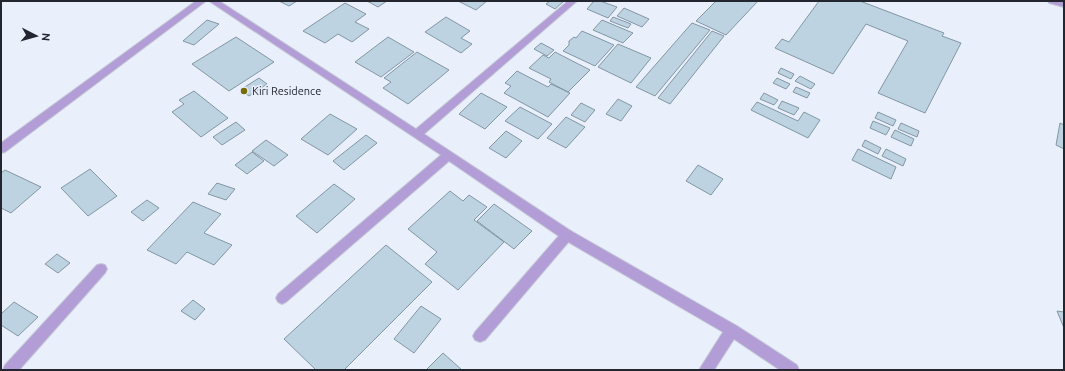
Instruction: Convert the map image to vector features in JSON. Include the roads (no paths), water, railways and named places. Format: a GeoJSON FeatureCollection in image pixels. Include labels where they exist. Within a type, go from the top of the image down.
{"type":"FeatureCollection","features":[{"type":"Feature","properties":{"kind":"street"},"geometry":{"type":"LineString","coordinates":[[1,150],[202,1]]}},
{"type":"Feature","properties":{"kind":"street"},"geometry":{"type":"LineString","coordinates":[[213,1],[449,155],[567,235],[732,330],[792,370]]}},
{"type":"Feature","properties":{"kind":"street"},"geometry":{"type":"LineString","coordinates":[[416,134],[573,1]]}},
{"type":"Feature","properties":{"kind":"street"},"geometry":{"type":"LineString","coordinates":[[1052,1],[1064,4]]}},
{"type":"Feature","properties":{"kind":"street"},"geometry":{"type":"LineString","coordinates":[[282,298],[449,155]]}},
{"type":"Feature","properties":{"kind":"street"},"geometry":{"type":"LineString","coordinates":[[480,336],[567,235]]}},
{"type":"Feature","properties":{"kind":"street"},"geometry":{"type":"LineString","coordinates":[[10,370],[101,269]]}},
{"type":"Feature","properties":{"kind":"street"},"geometry":{"type":"LineString","coordinates":[[706,370],[732,330]]}},
{"type":"Feature","properties":{"kind":"place","name":"Kiri Residence"},"geometry":{"type":"Point","coordinates":[244,91]}}]}
